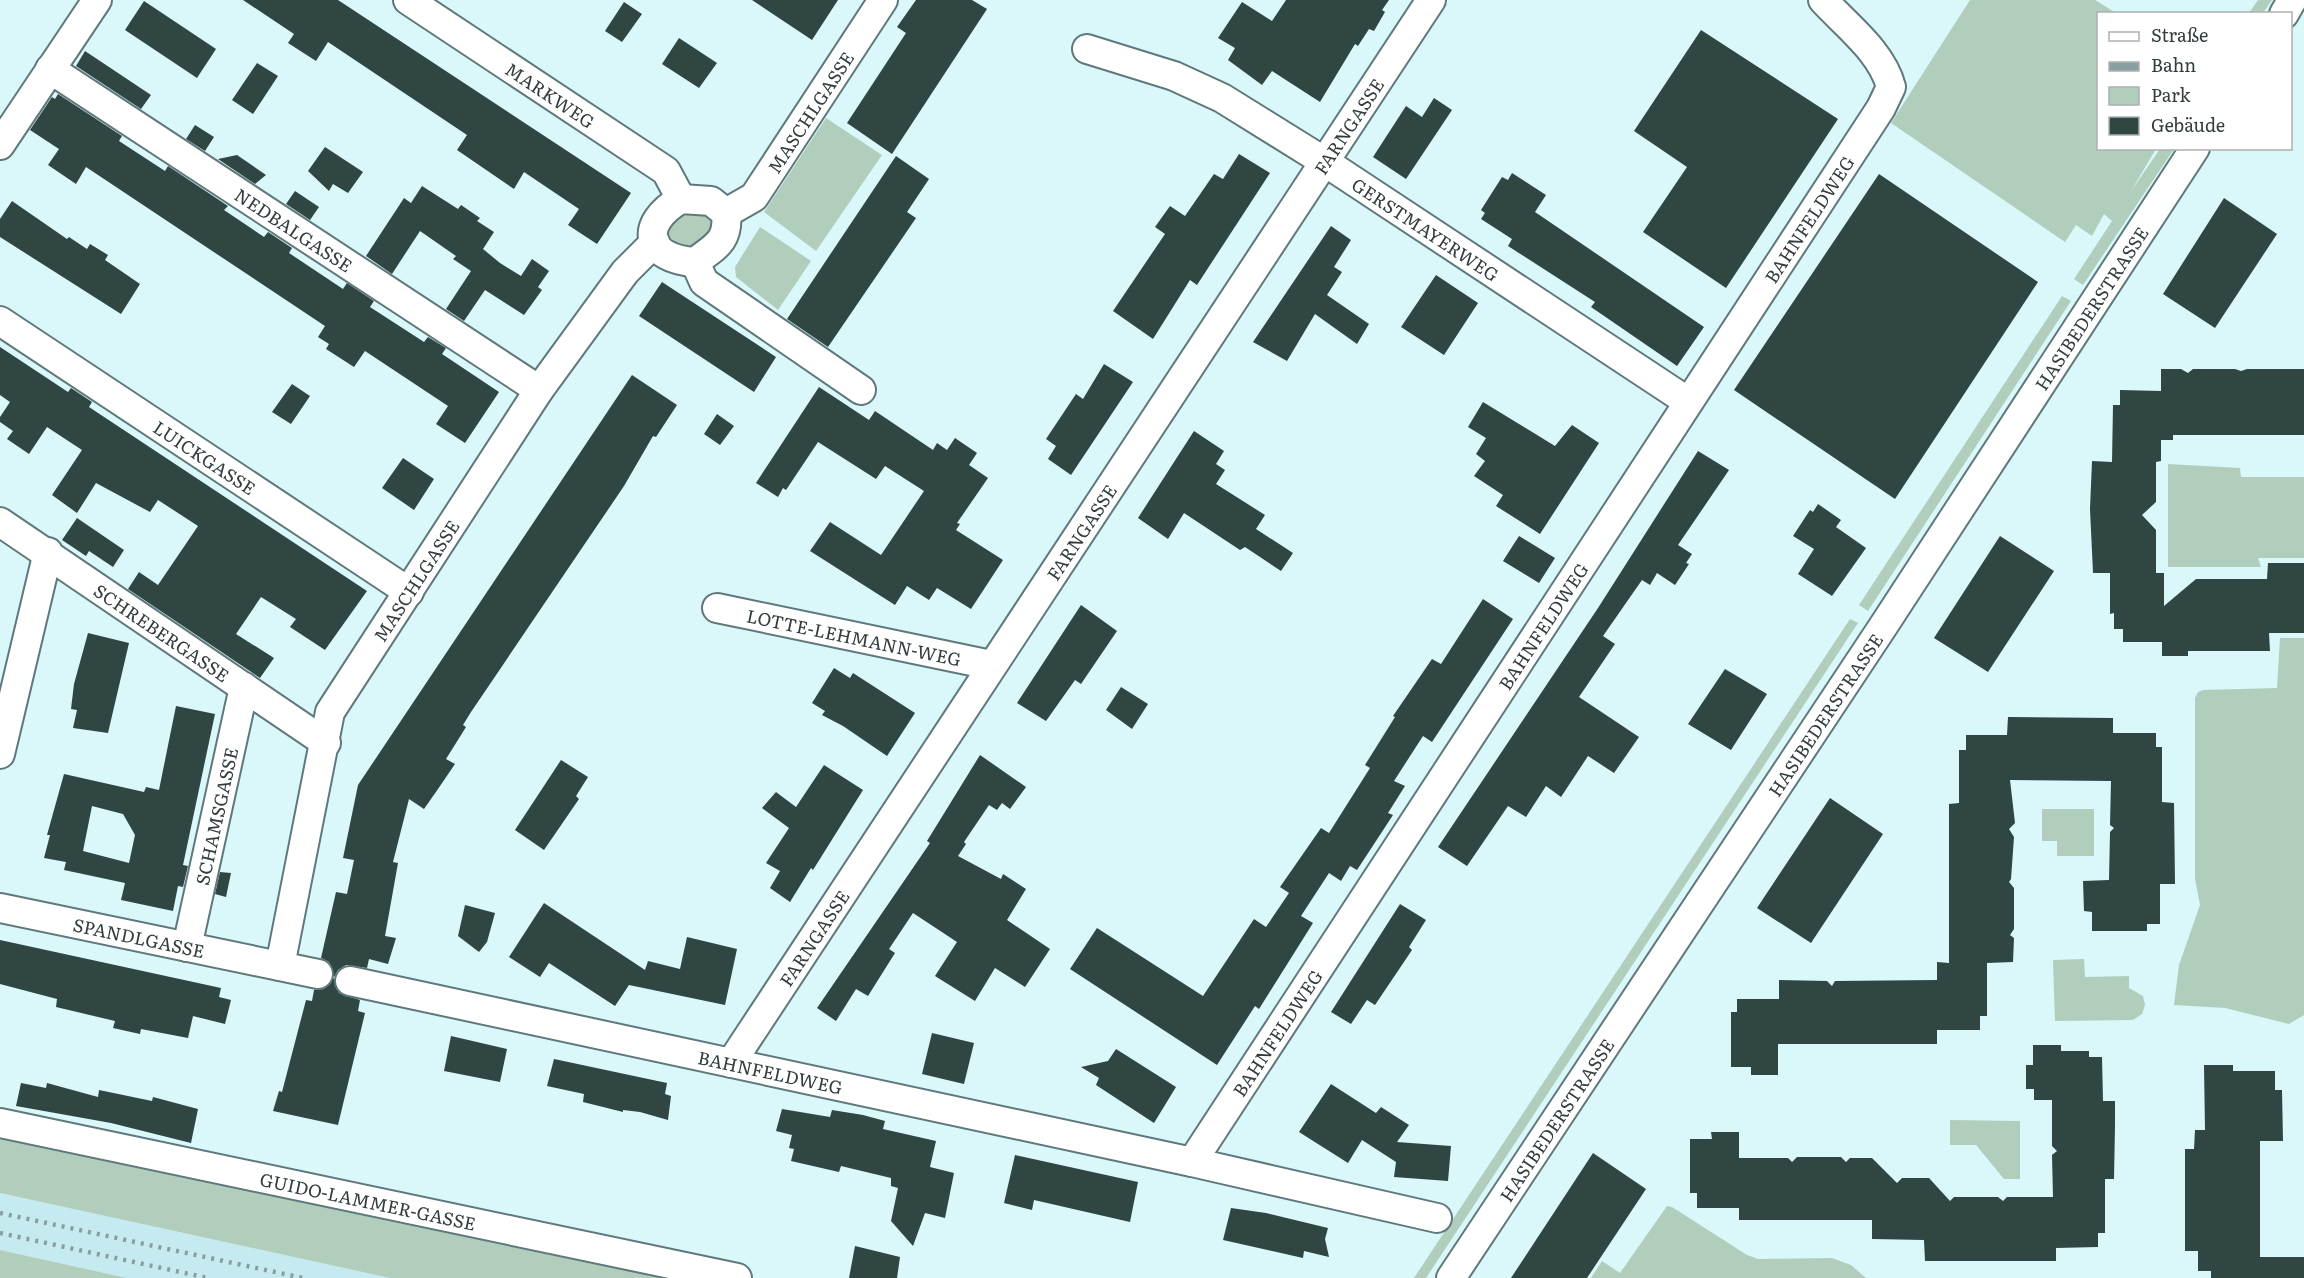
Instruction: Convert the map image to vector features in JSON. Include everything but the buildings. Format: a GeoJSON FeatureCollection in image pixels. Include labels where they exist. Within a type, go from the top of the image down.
{"type":"FeatureCollection","features":[{"type":"Feature","properties":{"kind":"street"},"geometry":{"type":"LineString","coordinates":[[0,145],[97,0]]}},
{"type":"Feature","properties":{"kind":"street","name":"MARKWEG"},"geometry":{"type":"LineString","coordinates":[[408,0],[666,171],[681,199]]}},
{"type":"Feature","properties":{"kind":"street","name":"FARNGASSE"},"geometry":{"type":"LineString","coordinates":[[731,1063],[1431,0]]}},
{"type":"Feature","properties":{"kind":"street","name":"BAHNFELDWEG"},"geometry":{"type":"LineString","coordinates":[[1192,1162],[1687,401],[1875,117],[1891,87],[1887,72],[1874,54],[1823,0]]}},
{"type":"Feature","properties":{"kind":"street","name":"MASCHLGASSE"},"geometry":{"type":"LineString","coordinates":[[726,213],[754,197],[876,2]]}},
{"type":"Feature","properties":{"kind":"street","name":"GERSTMAYERWEG"},"geometry":{"type":"LineString","coordinates":[[1087,49],[1174,76],[1222,98],[1325,162],[1687,401]]}},
{"type":"Feature","properties":{"kind":"street","name":"NEDBALGASSE"},"geometry":{"type":"LineString","coordinates":[[50,69],[539,390]]}},
{"type":"Feature","properties":{"kind":"street","name":"HASIBEDERSTRASSE"},"geometry":{"type":"LineString","coordinates":[[1451,1278],[1876,637],[2194,150]]}},
{"type":"Feature","properties":{"kind":"street"},"geometry":{"type":"LineString","coordinates":[[681,199],[711,201],[726,213],[728,230],[719,244],[696,262],[666,255],[655,242],[652,231],[656,218],[666,208],[681,199]]}},
{"type":"Feature","properties":{"kind":"street","name":"MASCHLGASSE"},"geometry":{"type":"LineString","coordinates":[[280,966],[326,743],[330,712],[539,390],[625,272],[655,242]]}},
{"type":"Feature","properties":{"kind":"street"},"geometry":{"type":"LineString","coordinates":[[696,262],[704,282],[861,390]]}},
{"type":"Feature","properties":{"kind":"street","name":"LUICKGASSE"},"geometry":{"type":"LineString","coordinates":[[0,321],[409,592]]}},
{"type":"Feature","properties":{"kind":"street","name":"SCHREBERGASSE"},"geometry":{"type":"LineString","coordinates":[[0,522],[48,552],[326,743]]}},
{"type":"Feature","properties":{"kind":"street"},"geometry":{"type":"LineString","coordinates":[[0,754],[48,552]]}},
{"type":"Feature","properties":{"kind":"street","name":"LOTTE-LEHMANN-WEG"},"geometry":{"type":"LineString","coordinates":[[717,608],[991,665]]}},
{"type":"Feature","properties":{"kind":"street","name":"SCHAMSGASSE"},"geometry":{"type":"LineString","coordinates":[[187,946],[244,687]]}},
{"type":"Feature","properties":{"kind":"street","name":"SPANDLGASSE"},"geometry":{"type":"LineString","coordinates":[[0,908],[280,966]]}},
{"type":"Feature","properties":{"kind":"street"},"geometry":{"type":"LineString","coordinates":[[280,966],[318,974]]}},
{"type":"Feature","properties":{"kind":"street","name":"BAHNFELDWEG"},"geometry":{"type":"LineString","coordinates":[[350,981],[1192,1162],[1437,1218]]}},
{"type":"Feature","properties":{"kind":"street","name":"GUIDO-LAMMER-GASSE"},"geometry":{"type":"LineString","coordinates":[[0,1123],[737,1278]]}},
{"type":"Feature","properties":{"kind":"shaded area"},"geometry":{"type":"Polygon","coordinates":[[[0,1193],[390,1278],[127,1278],[0,1250],[0,1193]]]}},
{"type":"Feature","properties":{"kind":"green space"},"geometry":{"type":"Polygon","coordinates":[[[1970,0],[2095,0],[2114,12],[2097,12],[2097,150],[2155,150],[2131,191],[2159,150],[2173,150],[2083,285],[2074,279],[2112,221],[2104,214],[2092,236],[2076,225],[2065,242],[1891,123],[1970,0]]]}},
{"type":"Feature","properties":{"kind":"green space"},"geometry":{"type":"Polygon","coordinates":[[[2258,0],[2272,0],[2264,12],[2250,12],[2258,0]]]}},
{"type":"Feature","properties":{"kind":"green space"},"geometry":{"type":"Polygon","coordinates":[[[826,118],[882,155],[816,251],[764,212],[826,118]]]}},
{"type":"Feature","properties":{"kind":"green space"},"geometry":{"type":"Polygon","coordinates":[[[691,213],[706,214],[717,225],[701,244],[686,246],[673,242],[667,231],[675,219],[691,213]]]}},
{"type":"Feature","properties":{"kind":"green space"},"geometry":{"type":"Polygon","coordinates":[[[760,227],[811,261],[778,310],[736,277],[735,267],[760,227]]]}},
{"type":"Feature","properties":{"kind":"green space"},"geometry":{"type":"Polygon","coordinates":[[[2062,296],[2071,301],[1868,611],[1859,605],[2062,296]]]}},
{"type":"Feature","properties":{"kind":"green space"},"geometry":{"type":"Polygon","coordinates":[[[2168,464],[2240,468],[2241,477],[2304,477],[2304,558],[2258,558],[2261,567],[2168,567],[2168,464]]]}},
{"type":"Feature","properties":{"kind":"green space"},"geometry":{"type":"Polygon","coordinates":[[[1850,619],[1858,623],[1426,1278],[1414,1278],[1850,619]]]}},
{"type":"Feature","properties":{"kind":"green space"},"geometry":{"type":"Polygon","coordinates":[[[2280,638],[2304,638],[2304,1015],[2289,1024],[2225,1008],[2174,1005],[2179,965],[2200,905],[2195,879],[2195,698],[2198,692],[2203,690],[2277,688],[2280,638]]]}},
{"type":"Feature","properties":{"kind":"green space"},"geometry":{"type":"Polygon","coordinates":[[[2042,809],[2094,809],[2094,856],[2057,856],[2057,841],[2042,841],[2042,809]]]}},
{"type":"Feature","properties":{"kind":"green space"},"geometry":{"type":"Polygon","coordinates":[[[2084,959],[2085,977],[2129,976],[2129,988],[2143,996],[2145,1005],[2142,1014],[2133,1020],[2055,1021],[2053,960],[2084,959]]]}},
{"type":"Feature","properties":{"kind":"green space"},"geometry":{"type":"Polygon","coordinates":[[[1950,1120],[2020,1121],[2020,1179],[2004,1179],[1976,1145],[1950,1145],[1950,1120]]]}},
{"type":"Feature","properties":{"kind":"green space"},"geometry":{"type":"Polygon","coordinates":[[[0,1137],[669,1278],[390,1278],[0,1193],[0,1137]]]}},
{"type":"Feature","properties":{"kind":"green space"},"geometry":{"type":"Polygon","coordinates":[[[1667,1206],[1747,1255],[1758,1259],[1832,1258],[1851,1265],[1866,1278],[1591,1278],[1602,1261],[1620,1273],[1667,1206]]]}},
{"type":"Feature","properties":{"kind":"green space"},"geometry":{"type":"Polygon","coordinates":[[[0,1250],[127,1278],[0,1278],[0,1250]]]}},
{"type":"Feature","properties":{"kind":"railway"},"geometry":{"type":"LineString","coordinates":[[0,1213],[303,1278]]}},
{"type":"Feature","properties":{"kind":"railway"},"geometry":{"type":"LineString","coordinates":[[0,1233],[208,1278]]}}]}
